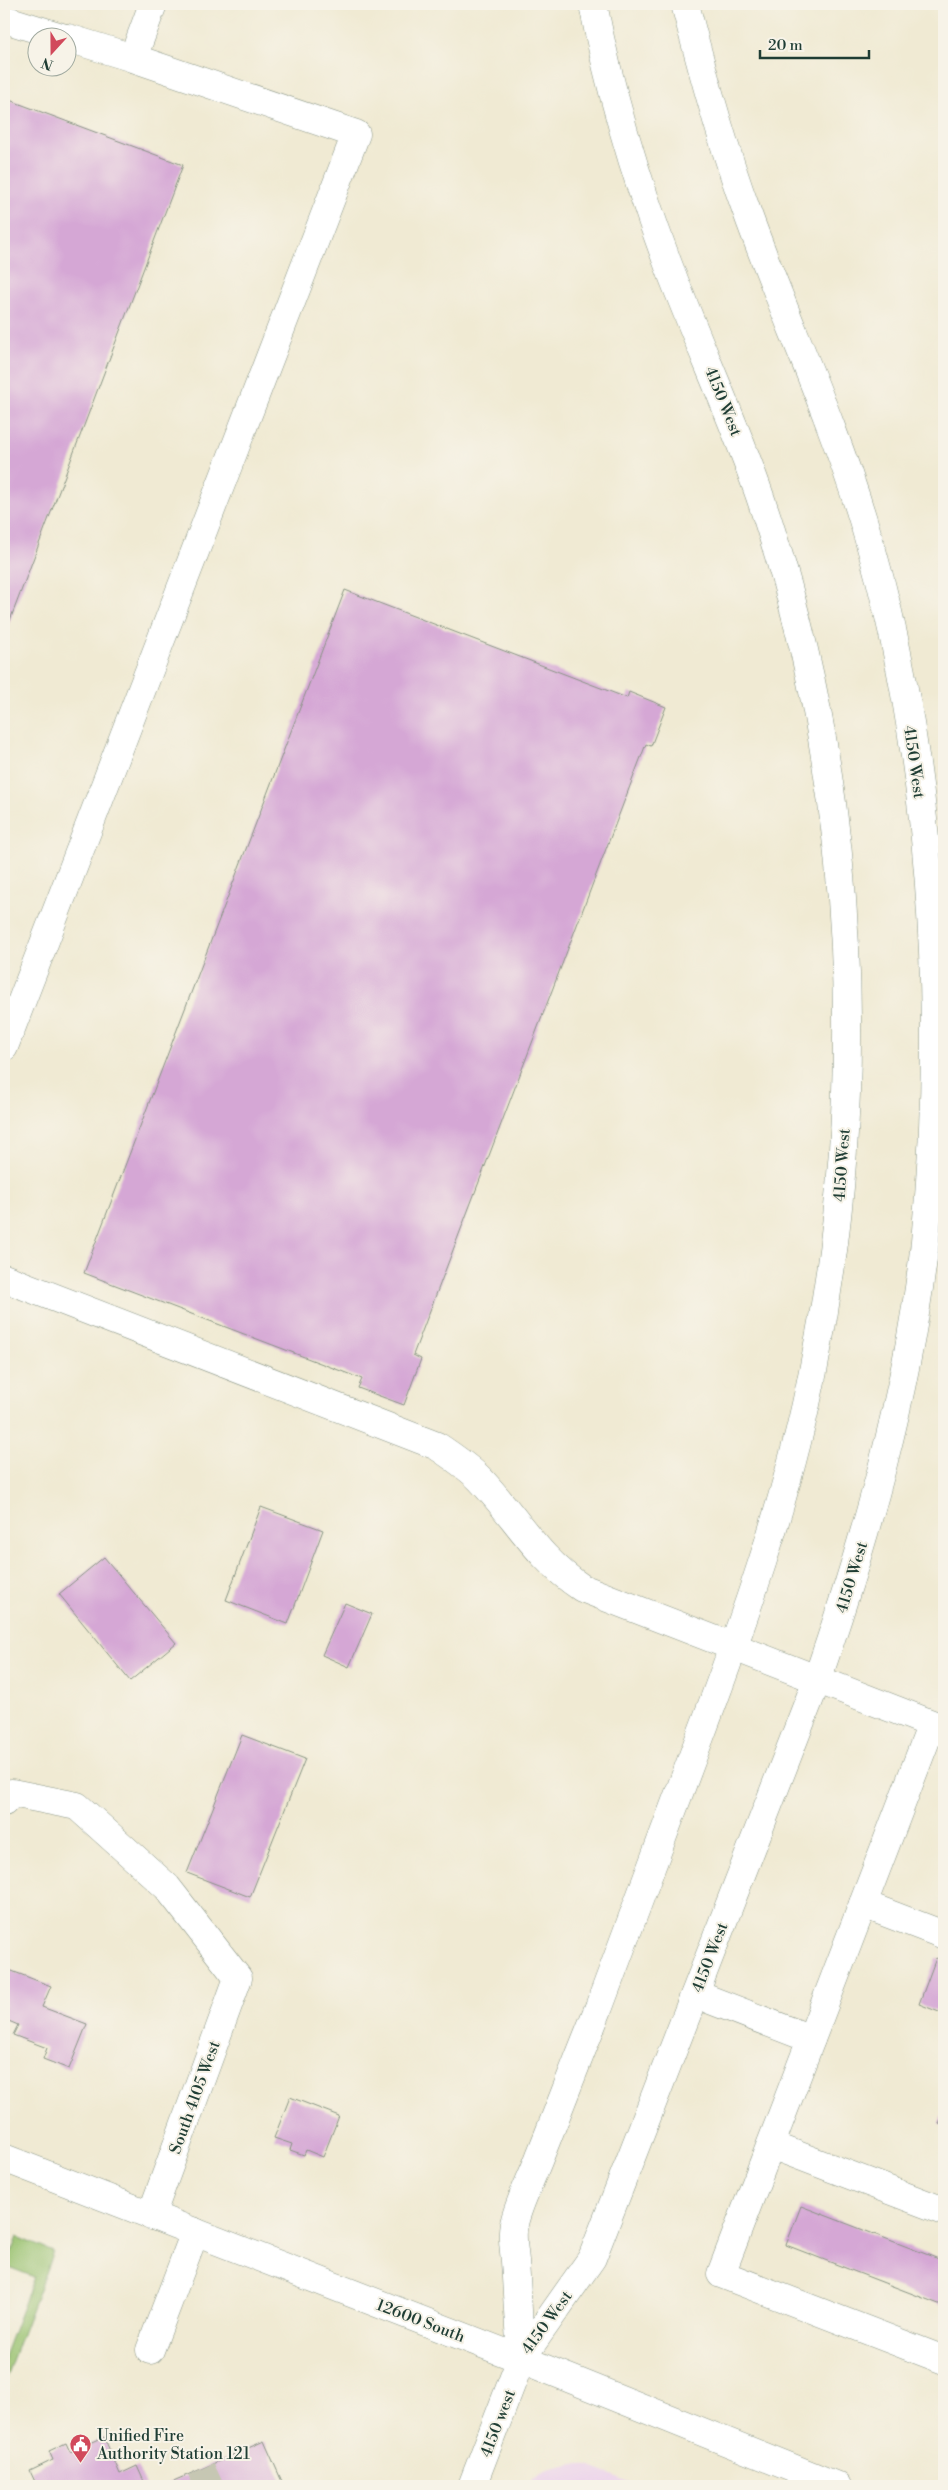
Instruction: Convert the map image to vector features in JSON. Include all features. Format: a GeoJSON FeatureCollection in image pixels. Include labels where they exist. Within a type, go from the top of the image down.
{"type":"FeatureCollection","features":[{"type":"Feature","properties":{"kind":"street"},"geometry":{"type":"LineString","coordinates":[[133,58],[153,4]]}},
{"type":"Feature","properties":{"kind":"street","name":"4150 West"},"geometry":{"type":"LineString","coordinates":[[521,2359],[513,2227],[734,1648],[776,1522],[795,1452],[814,1364],[828,1284],[837,1213],[846,1068],[846,975],[840,882],[829,790],[815,702],[795,615],[771,530],[739,438],[668,265],[642,191],[615,96],[593,4]]}},
{"type":"Feature","properties":{"kind":"street","name":"4150 West"},"geometry":{"type":"LineString","coordinates":[[521,2359],[592,2258],[817,1680],[847,1595],[874,1500],[895,1415],[924,1244],[932,1155],[935,1066],[935,976],[929,878],[919,781],[903,684],[882,589],[865,524],[824,407],[747,212],[721,138],[685,4]]}},
{"type":"Feature","properties":{"kind":"street"},"geometry":{"type":"LineString","coordinates":[[4,19],[33,28]]}},
{"type":"Feature","properties":{"kind":"street"},"geometry":{"type":"LineString","coordinates":[[4,1047],[356,134],[133,58],[78,42]]}},
{"type":"Feature","properties":{"kind":"street"},"geometry":{"type":"LineString","coordinates":[[4,1278],[437,1446],[458,1459],[478,1477],[543,1557],[562,1575],[582,1588],[932,1724],[721,2274],[944,2360]]}},
{"type":"Feature","properties":{"kind":"street","name":"South 4105 West"},"geometry":{"type":"LineString","coordinates":[[4,1802],[12,1793],[77,1806],[167,1887],[238,1978],[151,2216]]}},
{"type":"Feature","properties":{"kind":"street"},"geometry":{"type":"LineString","coordinates":[[863,1904],[944,1935]]}},
{"type":"Feature","properties":{"kind":"street"},"geometry":{"type":"LineString","coordinates":[[695,1994],[811,2039]]}},
{"type":"Feature","properties":{"kind":"street"},"geometry":{"type":"LineString","coordinates":[[771,2144],[944,2211]]}},
{"type":"Feature","properties":{"kind":"street","name":"12600 South"},"geometry":{"type":"LineString","coordinates":[[4,2158],[521,2359],[837,2486]]}},
{"type":"Feature","properties":{"kind":"street"},"geometry":{"type":"LineString","coordinates":[[150,2350],[195,2232]]}},
{"type":"Feature","properties":{"kind":"street","name":"4150 west"},"geometry":{"type":"LineString","coordinates":[[472,2486],[521,2359]]}},
{"type":"Feature","properties":{"kind":"shaded area"},"geometry":{"type":"Polygon","coordinates":[[[570,2464],[583,2464],[640,2486],[527,2486],[533,2478],[548,2469],[570,2464]]]}},
{"type":"Feature","properties":{"kind":"green space"},"geometry":{"type":"Polygon","coordinates":[[[17,2237],[53,2252],[4,2382],[4,2356],[34,2277],[6,2266],[17,2237]]]}},
{"type":"Feature","properties":{"kind":"building"},"geometry":{"type":"Polygon","coordinates":[[[4,98],[183,165],[4,636],[4,98]]]}},
{"type":"Feature","properties":{"kind":"building"},"geometry":{"type":"Polygon","coordinates":[[[345,590],[627,698],[629,692],[666,707],[651,746],[646,744],[413,1355],[421,1359],[404,1405],[358,1388],[362,1379],[84,1273],[345,590]]]}},
{"type":"Feature","properties":{"kind":"building"},"geometry":{"type":"Polygon","coordinates":[[[261,1507],[323,1530],[288,1624],[226,1600],[261,1507]]]}},
{"type":"Feature","properties":{"kind":"building"},"geometry":{"type":"Polygon","coordinates":[[[104,1557],[176,1643],[130,1681],[59,1594],[104,1557]]]}},
{"type":"Feature","properties":{"kind":"building"},"geometry":{"type":"Polygon","coordinates":[[[345,1603],[372,1614],[349,1667],[322,1655],[345,1603]]]}},
{"type":"Feature","properties":{"kind":"building"},"geometry":{"type":"Polygon","coordinates":[[[242,1735],[305,1759],[250,1897],[187,1873],[242,1735]]]}},
{"type":"Feature","properties":{"kind":"building"},"geometry":{"type":"Polygon","coordinates":[[[936,1958],[944,1962],[944,2014],[919,2004],[936,1958]]]}},
{"type":"Feature","properties":{"kind":"building"},"geometry":{"type":"Polygon","coordinates":[[[4,1968],[51,1986],[42,2007],[87,2024],[69,2069],[43,2059],[47,2048],[13,2035],[18,2025],[4,2019],[4,1968]]]}},
{"type":"Feature","properties":{"kind":"building"},"geometry":{"type":"Polygon","coordinates":[[[290,2097],[339,2116],[323,2157],[306,2150],[304,2155],[290,2150],[292,2144],[274,2138],[290,2097]]]}},
{"type":"Feature","properties":{"kind":"building"},"geometry":{"type":"Polygon","coordinates":[[[944,2111],[944,2126],[939,2124],[944,2111]]]}},
{"type":"Feature","properties":{"kind":"building"},"geometry":{"type":"Polygon","coordinates":[[[801,2206],[944,2261],[944,2306],[786,2245],[801,2206]]]}},
{"type":"Feature","properties":{"kind":"building","name":"Unified Fire Authority Station 121"},"geometry":{"type":"Polygon","coordinates":[[[104,2437],[120,2474],[137,2466],[146,2486],[37,2486],[30,2471],[53,2460],[49,2451],[66,2443],[70,2452],[104,2437]]]}},
{"type":"Feature","properties":{"kind":"building","name":"Unified Fire Authority Station 121"},"geometry":{"type":"Polygon","coordinates":[[[264,2441],[284,2486],[162,2486],[201,2469],[264,2441]]]}},
{"type":"Feature","properties":{"kind":"tunnel"},"geometry":{"type":"LineString","coordinates":[[201,2469],[209,2486]]}},
{"type":"Feature","properties":{"kind":"place","name":"Unified Fire Authority Station 121"},"geometry":{"type":"Point","coordinates":[81,2463]}}]}
